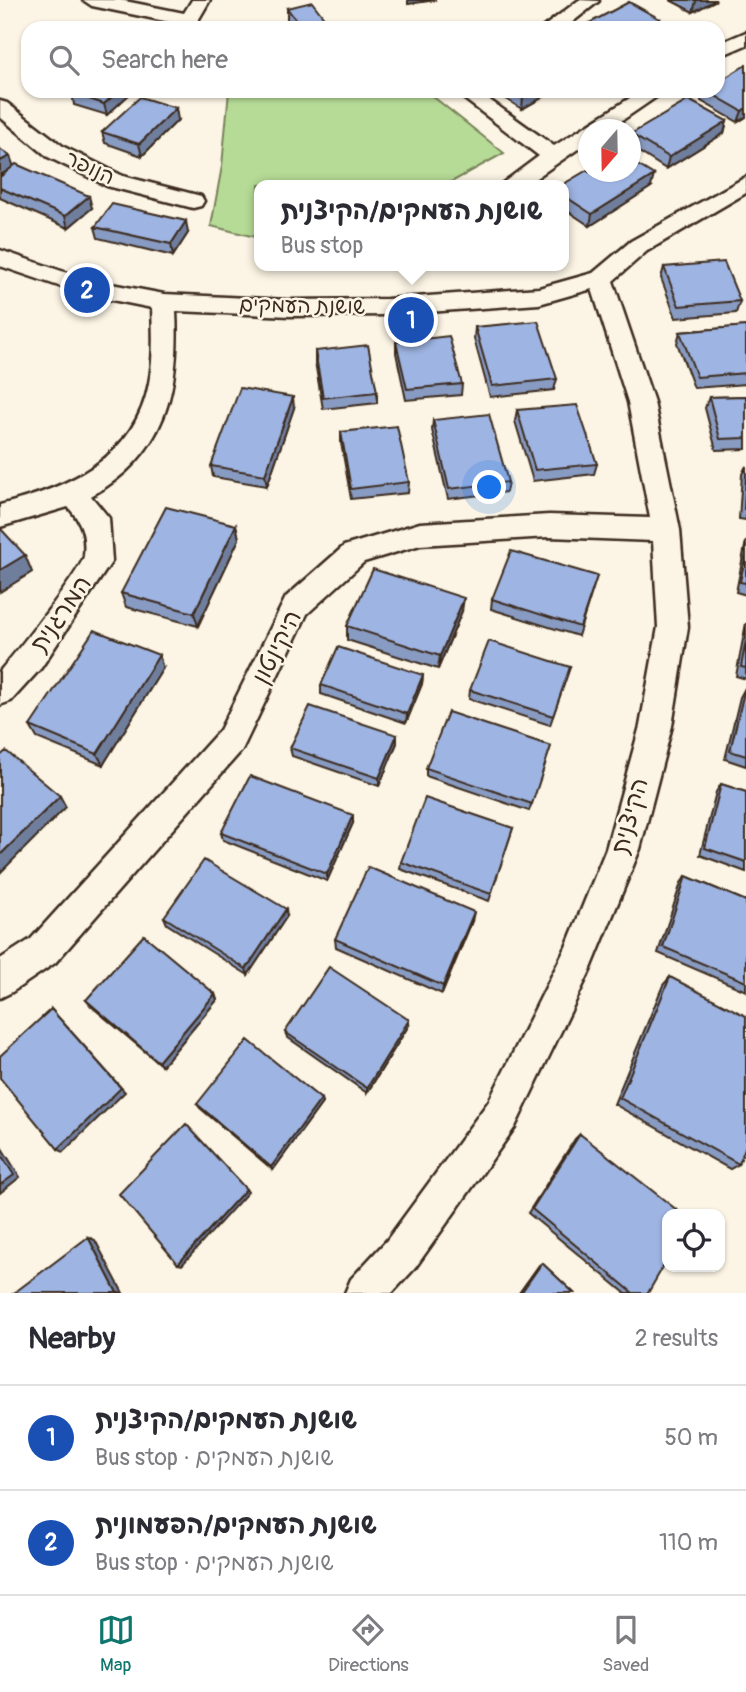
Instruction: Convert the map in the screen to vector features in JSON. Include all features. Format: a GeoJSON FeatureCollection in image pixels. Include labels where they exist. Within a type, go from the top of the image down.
{"type":"FeatureCollection","features":[{"type":"Feature","properties":{"kind":"street"},"geometry":{"type":"LineString","coordinates":[[92,0],[189,20],[201,0]]}},
{"type":"Feature","properties":{"kind":"street"},"geometry":{"type":"LineString","coordinates":[[562,21],[590,1]]}},
{"type":"Feature","properties":{"kind":"street"},"geometry":{"type":"LineString","coordinates":[[725,48],[746,38]]}},
{"type":"Feature","properties":{"kind":"street"},"geometry":{"type":"LineString","coordinates":[[474,98],[552,155]]}},
{"type":"Feature","properties":{"kind":"street"},"geometry":{"type":"LineString","coordinates":[[610,119],[644,98]]}},
{"type":"Feature","properties":{"kind":"street","name":"הנופר"},"geometry":{"type":"LineString","coordinates":[[0,107],[56,152],[80,164],[116,181],[194,201]]}},
{"type":"Feature","properties":{"kind":"street"},"geometry":{"type":"LineString","coordinates":[[518,180],[578,139]]}},
{"type":"Feature","properties":{"kind":"street","name":"שושנת העמקים"},"geometry":{"type":"LineString","coordinates":[[0,258],[82,286],[164,302],[290,308],[387,307],[539,296],[601,279],[639,246],[746,184]]}},
{"type":"Feature","properties":{"kind":"street","name":"הקיצנית"},"geometry":{"type":"LineString","coordinates":[[365,1293],[401,1254],[502,1114],[578,959],[623,849],[656,726],[673,627],[666,530],[641,402],[601,279]]}},
{"type":"Feature","properties":{"kind":"street"},"geometry":{"type":"LineString","coordinates":[[0,516],[72,494],[113,466],[143,433],[159,397],[166,358],[164,302]]}},
{"type":"Feature","properties":{"kind":"street","name":"המרגנית"},"geometry":{"type":"LineString","coordinates":[[0,692],[30,659],[98,561],[95,518],[72,494]]}},
{"type":"Feature","properties":{"kind":"street","name":"היקינטון"},"geometry":{"type":"LineString","coordinates":[[0,980],[43,951],[231,740],[296,606],[354,554],[420,534],[549,526],[666,530]]}},
{"type":"Feature","properties":{"kind":"green space"},"geometry":{"type":"Polygon","coordinates":[[[228,98],[435,98],[504,153],[455,180],[254,180],[254,237],[211,226],[222,166],[228,98]]]}},
{"type":"Feature","properties":{"kind":"building"},"geometry":{"type":"Polygon","coordinates":[[[312,2],[327,21],[297,21],[287,8],[312,2]]]}},
{"type":"Feature","properties":{"kind":"building"},"geometry":{"type":"Polygon","coordinates":[[[629,2],[660,19],[656,21],[593,21],[629,2]]]}},
{"type":"Feature","properties":{"kind":"building"},"geometry":{"type":"Polygon","coordinates":[[[746,65],[746,108],[742,111],[719,98],[725,98],[725,78],[746,65]]]}},
{"type":"Feature","properties":{"kind":"building"},"geometry":{"type":"Polygon","coordinates":[[[87,98],[110,98],[104,104],[87,98]]]}},
{"type":"Feature","properties":{"kind":"building"},"geometry":{"type":"Polygon","coordinates":[[[139,98],[176,108],[139,144],[102,132],[139,98]]]}},
{"type":"Feature","properties":{"kind":"building"},"geometry":{"type":"Polygon","coordinates":[[[689,100],[727,121],[669,157],[641,140],[641,128],[689,100]]]}},
{"type":"Feature","properties":{"kind":"building"},"geometry":{"type":"Polygon","coordinates":[[[0,149],[10,156],[0,161],[0,149]]]}},
{"type":"Feature","properties":{"kind":"building"},"geometry":{"type":"Polygon","coordinates":[[[16,164],[89,196],[65,216],[0,188],[0,177],[16,164]]]}},
{"type":"Feature","properties":{"kind":"building"},"geometry":{"type":"Polygon","coordinates":[[[641,167],[654,175],[592,214],[569,199],[569,181],[578,176],[578,182],[641,182],[641,167]]]}},
{"type":"Feature","properties":{"kind":"building"},"geometry":{"type":"Polygon","coordinates":[[[112,204],[186,221],[171,244],[95,227],[112,204]]]}},
{"type":"Feature","properties":{"kind":"building"},"geometry":{"type":"Polygon","coordinates":[[[724,262],[740,301],[679,306],[664,267],[724,262]]]}},
{"type":"Feature","properties":{"kind":"building"},"geometry":{"type":"Polygon","coordinates":[[[538,321],[557,379],[492,386],[475,327],[538,321]]]}},
{"type":"Feature","properties":{"kind":"building"},"geometry":{"type":"Polygon","coordinates":[[[746,326],[746,373],[697,377],[680,332],[746,326]]]}},
{"type":"Feature","properties":{"kind":"building"},"geometry":{"type":"Polygon","coordinates":[[[449,336],[462,384],[407,389],[396,342],[449,336]]]}},
{"type":"Feature","properties":{"kind":"building"},"geometry":{"type":"Polygon","coordinates":[[[368,345],[377,392],[323,398],[315,351],[368,345]]]}},
{"type":"Feature","properties":{"kind":"building"},"geometry":{"type":"Polygon","coordinates":[[[240,388],[293,397],[265,475],[211,466],[240,388]]]}},
{"type":"Feature","properties":{"kind":"building"},"geometry":{"type":"Polygon","coordinates":[[[746,396],[746,438],[720,439],[709,397],[746,396]]]}},
{"type":"Feature","properties":{"kind":"building"},"geometry":{"type":"Polygon","coordinates":[[[577,405],[597,464],[535,470],[517,410],[577,405]]]}},
{"type":"Feature","properties":{"kind":"building"},"geometry":{"type":"Polygon","coordinates":[[[489,414],[508,482],[449,489],[433,420],[489,414]]]}},
{"type":"Feature","properties":{"kind":"building"},"geometry":{"type":"Polygon","coordinates":[[[397,426],[409,482],[351,489],[341,432],[397,426]]]}},
{"type":"Feature","properties":{"kind":"building"},"geometry":{"type":"Polygon","coordinates":[[[746,475],[746,509],[744,509],[746,475]]]}},
{"type":"Feature","properties":{"kind":"building"},"geometry":{"type":"Polygon","coordinates":[[[166,507],[236,525],[194,613],[121,593],[166,507]]]}},
{"type":"Feature","properties":{"kind":"building"},"geometry":{"type":"Polygon","coordinates":[[[0,528],[25,555],[0,570],[0,528]]]}},
{"type":"Feature","properties":{"kind":"building"},"geometry":{"type":"Polygon","coordinates":[[[511,551],[597,576],[580,627],[492,599],[511,551]]]}},
{"type":"Feature","properties":{"kind":"building"},"geometry":{"type":"Polygon","coordinates":[[[746,554],[746,583],[740,582],[746,554]]]}},
{"type":"Feature","properties":{"kind":"building"},"geometry":{"type":"Polygon","coordinates":[[[373,569],[464,598],[440,656],[347,626],[373,569]]]}},
{"type":"Feature","properties":{"kind":"building"},"geometry":{"type":"Polygon","coordinates":[[[94,630],[159,655],[97,754],[30,726],[94,630]]]}},
{"type":"Feature","properties":{"kind":"building"},"geometry":{"type":"Polygon","coordinates":[[[746,640],[746,668],[741,667],[746,640]]]}},
{"type":"Feature","properties":{"kind":"building"},"geometry":{"type":"Polygon","coordinates":[[[489,641],[570,667],[553,716],[470,690],[489,641]]]}},
{"type":"Feature","properties":{"kind":"building"},"geometry":{"type":"Polygon","coordinates":[[[338,647],[423,675],[407,714],[321,685],[338,647]]]}},
{"type":"Feature","properties":{"kind":"building"},"geometry":{"type":"Polygon","coordinates":[[[746,688],[746,756],[730,751],[746,688]]]}},
{"type":"Feature","properties":{"kind":"building"},"geometry":{"type":"Polygon","coordinates":[[[310,706],[397,735],[379,778],[290,748],[310,706]]]}},
{"type":"Feature","properties":{"kind":"building"},"geometry":{"type":"Polygon","coordinates":[[[448,712],[551,746],[532,804],[426,768],[448,712]]]}},
{"type":"Feature","properties":{"kind":"building"},"geometry":{"type":"Polygon","coordinates":[[[6,751],[60,796],[0,855],[0,756],[6,751]]]}},
{"type":"Feature","properties":{"kind":"building"},"geometry":{"type":"Polygon","coordinates":[[[250,776],[353,815],[327,874],[221,833],[250,776]]]}},
{"type":"Feature","properties":{"kind":"building"},"geometry":{"type":"Polygon","coordinates":[[[721,784],[746,792],[746,862],[705,848],[721,784]]]}},
{"type":"Feature","properties":{"kind":"building"},"geometry":{"type":"Polygon","coordinates":[[[425,798],[513,828],[491,894],[401,862],[425,798]]]}},
{"type":"Feature","properties":{"kind":"building"},"geometry":{"type":"Polygon","coordinates":[[[204,860],[286,909],[246,969],[164,917],[204,860]]]}},
{"type":"Feature","properties":{"kind":"building"},"geometry":{"type":"Polygon","coordinates":[[[368,867],[474,912],[443,986],[335,939],[368,867]]]}},
{"type":"Feature","properties":{"kind":"building"},"geometry":{"type":"Polygon","coordinates":[[[686,876],[746,901],[746,982],[663,947],[686,876]]]}},
{"type":"Feature","properties":{"kind":"building"},"geometry":{"type":"Polygon","coordinates":[[[144,935],[215,994],[158,1062],[86,1000],[144,935]]]}},
{"type":"Feature","properties":{"kind":"building"},"geometry":{"type":"Polygon","coordinates":[[[329,967],[409,1020],[367,1088],[285,1032],[329,967]]]}},
{"type":"Feature","properties":{"kind":"building"},"geometry":{"type":"Polygon","coordinates":[[[670,977],[746,1016],[746,1145],[739,1164],[620,1098],[670,977]]]}},
{"type":"Feature","properties":{"kind":"building"},"geometry":{"type":"Polygon","coordinates":[[[51,1009],[121,1088],[58,1149],[0,1078],[0,1056],[51,1009]]]}},
{"type":"Feature","properties":{"kind":"building"},"geometry":{"type":"Polygon","coordinates":[[[248,1040],[321,1099],[271,1167],[197,1104],[248,1040]]]}},
{"type":"Feature","properties":{"kind":"building"},"geometry":{"type":"Polygon","coordinates":[[[186,1124],[246,1189],[178,1264],[119,1194],[186,1124]]]}},
{"type":"Feature","properties":{"kind":"building"},"geometry":{"type":"Polygon","coordinates":[[[580,1134],[676,1209],[662,1209],[662,1269],[648,1293],[633,1293],[532,1209],[580,1134]]]}},
{"type":"Feature","properties":{"kind":"building"},"geometry":{"type":"Polygon","coordinates":[[[0,1153],[14,1175],[0,1185],[0,1153]]]}},
{"type":"Feature","properties":{"kind":"building"},"geometry":{"type":"Polygon","coordinates":[[[88,1237],[117,1293],[14,1293],[88,1237]]]}},
{"type":"Feature","properties":{"kind":"building"},"geometry":{"type":"Polygon","coordinates":[[[542,1263],[574,1293],[521,1293],[542,1263]]]}},
{"type":"Feature","properties":{"kind":"place","name":"שושנת העמקים/הפעמונית"},"geometry":{"type":"Point","coordinates":[87,290]}},
{"type":"Feature","properties":{"kind":"place","name":"שושנת העמקים/הקיצנית"},"geometry":{"type":"Point","coordinates":[411,320]}}]}
